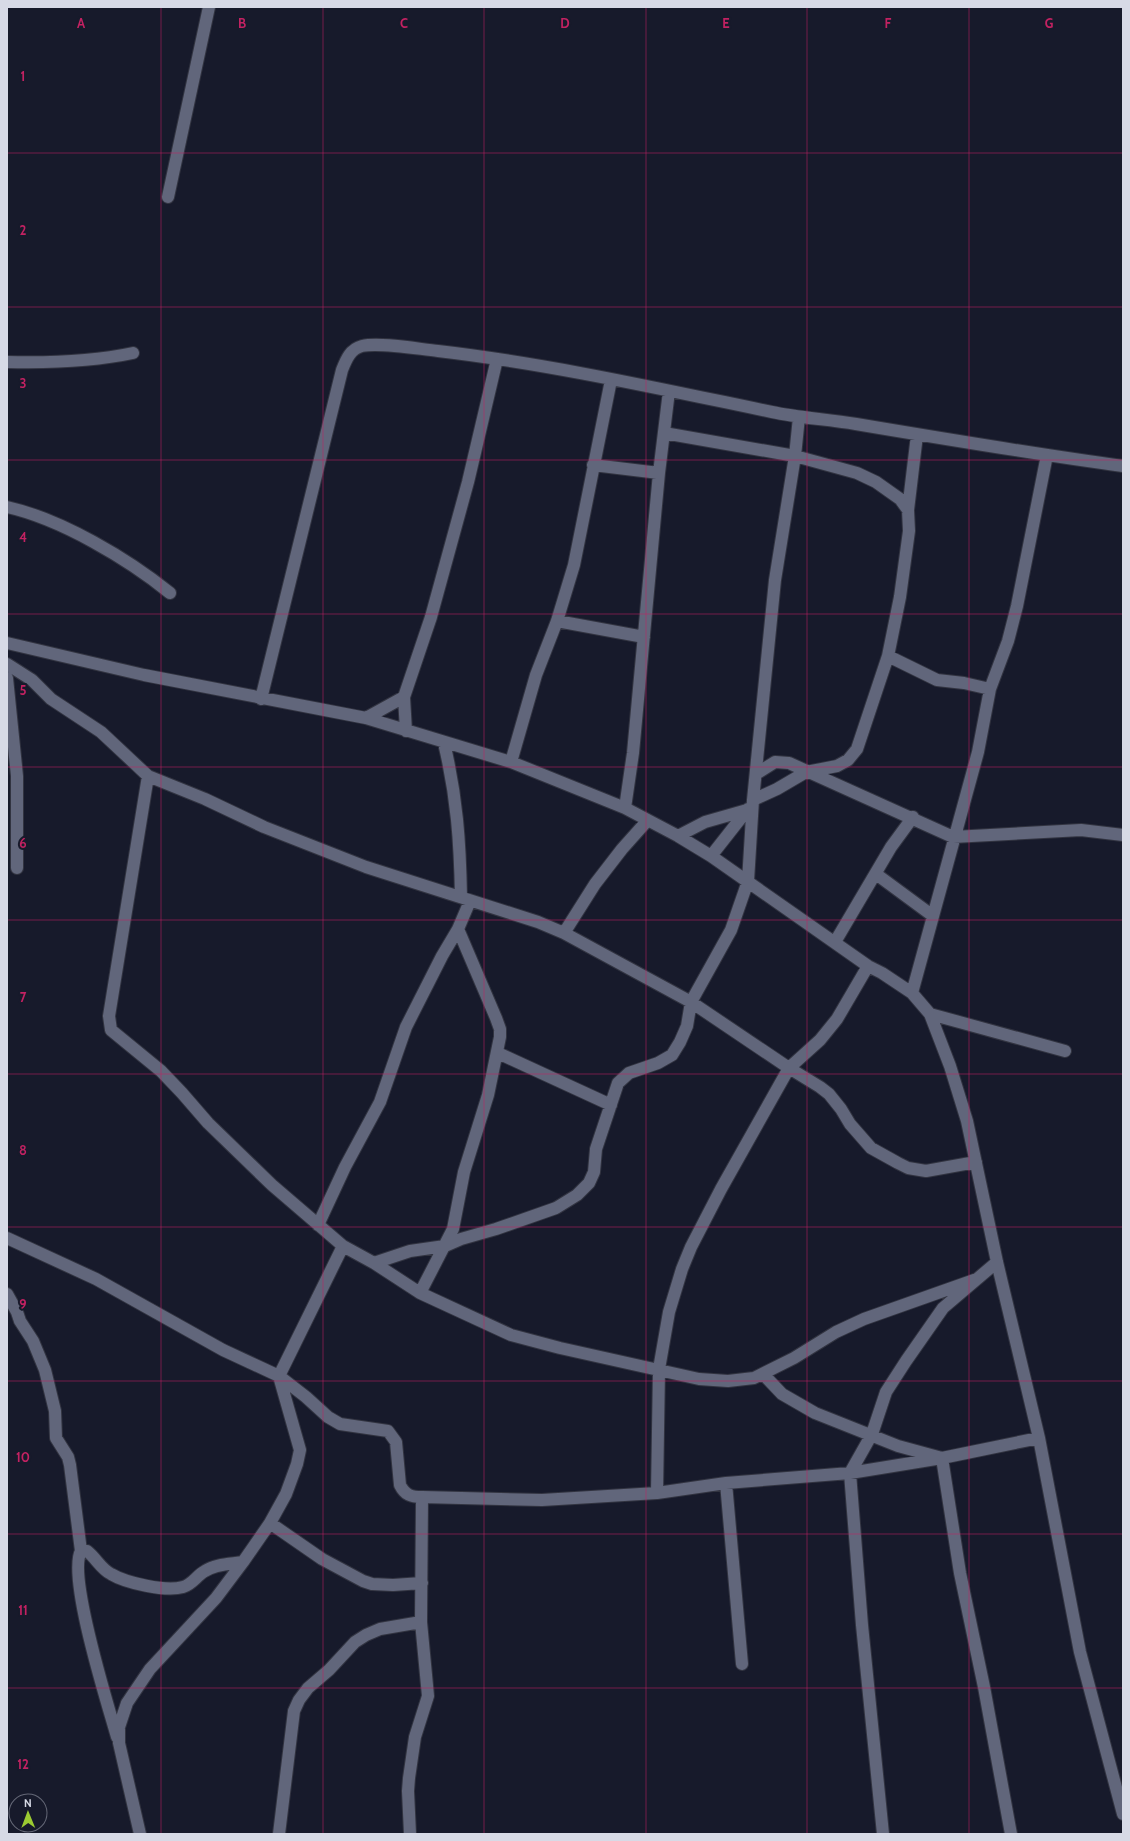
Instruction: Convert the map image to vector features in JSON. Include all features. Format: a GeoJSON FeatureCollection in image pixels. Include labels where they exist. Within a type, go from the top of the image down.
{"type":"FeatureCollection","features":[{"type":"Feature","properties":{"kind":"street"},"geometry":{"type":"LineString","coordinates":[[168,197],[209,7]]}},
{"type":"Feature","properties":{"kind":"street"},"geometry":{"type":"LineString","coordinates":[[261,698],[342,370],[350,353],[362,346],[379,346],[497,359],[799,417],[853,423],[1047,456],[1123,466]]}},
{"type":"Feature","properties":{"kind":"street"},"geometry":{"type":"LineString","coordinates":[[7,362],[45,363],[109,358],[133,353]]}},
{"type":"Feature","properties":{"kind":"street"},"geometry":{"type":"LineString","coordinates":[[406,731],[404,697],[431,618],[468,482],[497,359]]}},
{"type":"Feature","properties":{"kind":"street"},"geometry":{"type":"LineString","coordinates":[[511,762],[536,675],[557,621],[574,565],[611,380]]}},
{"type":"Feature","properties":{"kind":"street"},"geometry":{"type":"LineString","coordinates":[[625,808],[633,753],[659,473],[669,391]]}},
{"type":"Feature","properties":{"kind":"street"},"geometry":{"type":"LineString","coordinates":[[374,1263],[410,1251],[445,1246],[461,1239],[496,1229],[556,1208],[577,1195],[589,1183],[594,1172],[596,1149],[618,1083],[630,1073],[658,1063],[672,1055],[680,1042],[687,1026],[691,1002],[731,930],[748,881],[751,805],[756,774],[776,580],[795,456],[799,417]]}},
{"type":"Feature","properties":{"kind":"street"},"geometry":{"type":"LineString","coordinates":[[664,433],[795,456],[865,476],[900,499],[908,510]]}},
{"type":"Feature","properties":{"kind":"street"},"geometry":{"type":"LineString","coordinates":[[678,836],[705,822],[751,805],[806,772],[837,766],[848,760],[857,750],[888,656],[907,552],[909,531],[908,510],[917,434]]}},
{"type":"Feature","properties":{"kind":"street"},"geometry":{"type":"LineString","coordinates":[[912,993],[953,837],[978,752],[990,689],[1008,640],[1017,606],[1047,456]]}},
{"type":"Feature","properties":{"kind":"street"},"geometry":{"type":"LineString","coordinates":[[593,465],[659,473]]}},
{"type":"Feature","properties":{"kind":"street"},"geometry":{"type":"LineString","coordinates":[[7,507],[53,523],[113,553],[148,575],[170,594]]}},
{"type":"Feature","properties":{"kind":"street"},"geometry":{"type":"LineString","coordinates":[[557,621],[644,637]]}},
{"type":"Feature","properties":{"kind":"street"},"geometry":{"type":"LineString","coordinates":[[7,643],[144,674],[366,718],[444,743],[511,762],[625,808],[647,821],[678,836],[748,881],[868,966],[882,973],[912,993],[930,1014],[950,1066],[966,1121],[976,1162],[996,1262],[1039,1438],[1080,1652],[1123,1814]]}},
{"type":"Feature","properties":{"kind":"street"},"geometry":{"type":"LineString","coordinates":[[888,656],[937,680],[964,683],[990,689]]}},
{"type":"Feature","properties":{"kind":"street"},"geometry":{"type":"LineString","coordinates":[[7,664],[32,680],[51,699],[101,732],[148,776],[205,799],[264,827],[351,861],[538,922],[564,933],[691,1002],[829,1094],[841,1109],[850,1124],[871,1148],[898,1163],[908,1168],[926,1171],[976,1162]]}},
{"type":"Feature","properties":{"kind":"street"},"geometry":{"type":"LineString","coordinates":[[7,678],[16,776],[17,868]]}},
{"type":"Feature","properties":{"kind":"street"},"geometry":{"type":"LineString","coordinates":[[366,718],[404,697]]}},
{"type":"Feature","properties":{"kind":"street"},"geometry":{"type":"LineString","coordinates":[[318,1225],[345,1167],[380,1102],[406,1027],[442,956],[458,929],[466,899],[460,871],[459,827],[454,791],[444,743]]}},
{"type":"Feature","properties":{"kind":"street"},"geometry":{"type":"LineString","coordinates":[[756,774],[775,762],[789,763],[806,772],[913,818],[953,837],[1081,830],[1123,835]]}},
{"type":"Feature","properties":{"kind":"street"},"geometry":{"type":"LineString","coordinates":[[148,776],[109,1016],[111,1030],[160,1071],[182,1093],[208,1123],[272,1185],[318,1225],[343,1246],[374,1263],[420,1293],[512,1335],[575,1352],[659,1369],[699,1379],[728,1382],[754,1378],[794,1358],[836,1332],[864,1319],[977,1279]]}},
{"type":"Feature","properties":{"kind":"street"},"geometry":{"type":"LineString","coordinates":[[711,856],[751,805]]}},
{"type":"Feature","properties":{"kind":"street"},"geometry":{"type":"LineString","coordinates":[[836,942],[892,847],[913,818]]}},
{"type":"Feature","properties":{"kind":"street"},"geometry":{"type":"LineString","coordinates":[[564,933],[600,878],[622,849],[647,821]]}},
{"type":"Feature","properties":{"kind":"street"},"geometry":{"type":"LineString","coordinates":[[443,891],[460,871]]}},
{"type":"Feature","properties":{"kind":"street"},"geometry":{"type":"LineString","coordinates":[[876,874],[933,916]]}},
{"type":"Feature","properties":{"kind":"street"},"geometry":{"type":"LineString","coordinates":[[420,1293],[445,1246],[457,1215],[464,1172],[488,1095],[498,1053],[500,1029],[458,929]]}},
{"type":"Feature","properties":{"kind":"street"},"geometry":{"type":"LineString","coordinates":[[657,1493],[659,1369],[669,1312],[682,1269],[691,1247],[721,1189],[789,1068],[820,1040],[837,1019],[868,966]]}},
{"type":"Feature","properties":{"kind":"street"},"geometry":{"type":"LineString","coordinates":[[930,1014],[1065,1051]]}},
{"type":"Feature","properties":{"kind":"street"},"geometry":{"type":"LineString","coordinates":[[498,1053],[611,1105]]}},
{"type":"Feature","properties":{"kind":"street"},"geometry":{"type":"LineString","coordinates":[[7,1238],[96,1279],[223,1350],[279,1376],[306,1397],[328,1417],[340,1424],[388,1431],[396,1442],[400,1485],[403,1491],[410,1497],[542,1500],[657,1493],[726,1483],[850,1473],[942,1458],[1039,1438]]}},
{"type":"Feature","properties":{"kind":"street"},"geometry":{"type":"LineString","coordinates":[[119,1743],[119,1727],[127,1703],[150,1669],[216,1598],[270,1523],[286,1494],[297,1464],[300,1450],[279,1376],[343,1246]]}},
{"type":"Feature","properties":{"kind":"street"},"geometry":{"type":"LineString","coordinates":[[883,1834],[862,1625],[850,1473],[872,1434],[886,1392],[906,1361],[943,1308],[996,1262]]}},
{"type":"Feature","properties":{"kind":"street"},"geometry":{"type":"LineString","coordinates":[[7,1294],[17,1312],[20,1321],[33,1341],[45,1370],[55,1411],[56,1438],[68,1457],[70,1465],[81,1551],[78,1556],[78,1569],[86,1621],[95,1664],[119,1743],[140,1834]]}},
{"type":"Feature","properties":{"kind":"street"},"geometry":{"type":"LineString","coordinates":[[763,1374],[782,1394],[815,1413],[872,1434],[898,1446],[942,1458]]}},
{"type":"Feature","properties":{"kind":"street"},"geometry":{"type":"LineString","coordinates":[[942,1458],[960,1573],[984,1687],[1011,1834]]}},
{"type":"Feature","properties":{"kind":"street"},"geometry":{"type":"LineString","coordinates":[[726,1483],[742,1664]]}},
{"type":"Feature","properties":{"kind":"street"},"geometry":{"type":"LineString","coordinates":[[410,1834],[408,1791],[409,1778],[415,1737],[428,1696],[422,1622],[422,1497]]}},
{"type":"Feature","properties":{"kind":"street"},"geometry":{"type":"LineString","coordinates":[[270,1523],[322,1559],[363,1581],[372,1584],[393,1585],[422,1583]]}},
{"type":"Feature","properties":{"kind":"street"},"geometry":{"type":"LineString","coordinates":[[81,1551],[87,1551],[111,1575],[136,1583],[169,1588],[183,1587],[192,1582],[204,1571],[217,1566],[243,1562]]}},
{"type":"Feature","properties":{"kind":"street"},"geometry":{"type":"LineString","coordinates":[[279,1834],[294,1710],[299,1700],[308,1688],[329,1670],[355,1642],[366,1635],[380,1629],[422,1622]]}}]}
